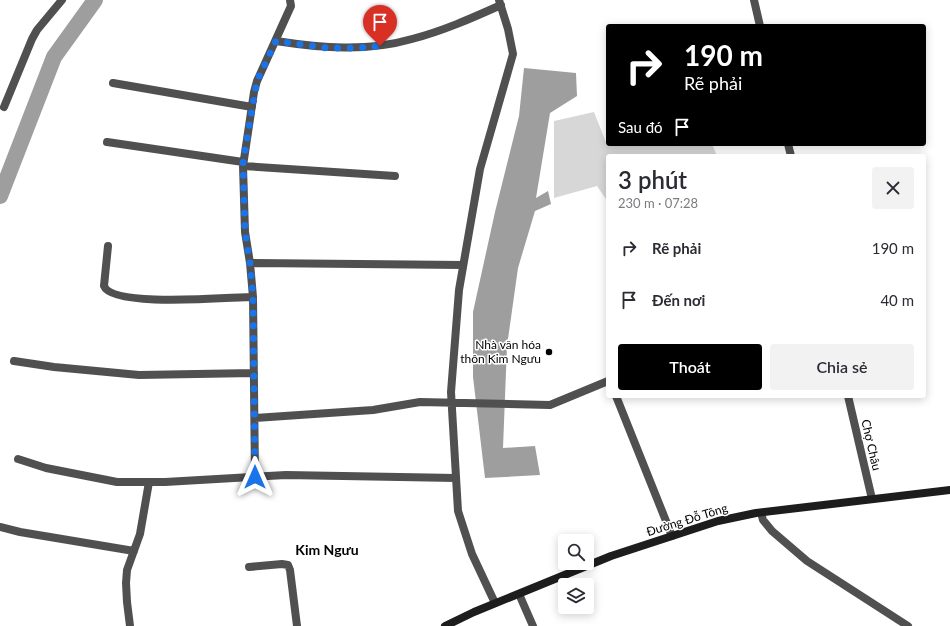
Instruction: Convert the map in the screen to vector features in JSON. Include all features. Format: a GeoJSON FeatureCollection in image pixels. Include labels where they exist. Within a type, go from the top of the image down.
{"type":"FeatureCollection","features":[{"type":"Feature","properties":{"kind":"main road","name":"Đường Đỗ Tông"},"geometry":{"type":"LineString","coordinates":[[444,626],[495,603],[612,556],[718,521],[761,513],[950,490]]}},
{"type":"Feature","properties":{"kind":"street"},"geometry":{"type":"LineString","coordinates":[[4,107],[32,39],[43,22],[62,0]]}},
{"type":"Feature","properties":{"kind":"street"},"geometry":{"type":"LineString","coordinates":[[255,477],[253,297],[245,232],[243,164],[257,81],[276,41],[290,6],[290,0]]}},
{"type":"Feature","properties":{"kind":"street"},"geometry":{"type":"LineString","coordinates":[[754,0],[760,24]]}},
{"type":"Feature","properties":{"kind":"street"},"geometry":{"type":"LineString","coordinates":[[276,41],[327,48],[380,46],[412,40],[450,27],[500,3],[508,29],[513,54],[480,169],[463,265],[459,290],[452,403],[458,511],[472,554],[495,603]]}},
{"type":"Feature","properties":{"kind":"street"},"geometry":{"type":"LineString","coordinates":[[113,83],[252,107]]}},
{"type":"Feature","properties":{"kind":"street"},"geometry":{"type":"LineString","coordinates":[[107,142],[243,164],[396,176]]}},
{"type":"Feature","properties":{"kind":"street"},"geometry":{"type":"LineString","coordinates":[[108,246],[104,286],[105,289],[112,293],[135,299],[154,300],[253,297]]}},
{"type":"Feature","properties":{"kind":"street"},"geometry":{"type":"LineString","coordinates":[[250,264],[463,265]]}},
{"type":"Feature","properties":{"kind":"street"},"geometry":{"type":"LineString","coordinates":[[14,361],[35,365],[145,375],[254,373]]}},
{"type":"Feature","properties":{"kind":"street"},"geometry":{"type":"LineString","coordinates":[[255,418],[373,410],[415,403],[550,405],[606,382]]}},
{"type":"Feature","properties":{"kind":"street"},"geometry":{"type":"LineString","coordinates":[[617,398],[672,536]]}},
{"type":"Feature","properties":{"kind":"street","name":"Chợ Châu"},"geometry":{"type":"LineString","coordinates":[[848,398],[872,499]]}},
{"type":"Feature","properties":{"kind":"street"},"geometry":{"type":"LineString","coordinates":[[18,459],[46,468],[117,482],[165,482],[286,475],[456,478]]}},
{"type":"Feature","properties":{"kind":"street"},"geometry":{"type":"LineString","coordinates":[[130,626],[127,602],[127,570],[142,524],[149,482]]}},
{"type":"Feature","properties":{"kind":"street"},"geometry":{"type":"LineString","coordinates":[[761,513],[763,520],[772,531],[808,561],[908,626]]}},
{"type":"Feature","properties":{"kind":"street"},"geometry":{"type":"LineString","coordinates":[[0,527],[20,532],[134,551]]}},
{"type":"Feature","properties":{"kind":"street"},"geometry":{"type":"LineString","coordinates":[[249,567],[282,564],[288,565],[290,570],[296,626]]}},
{"type":"Feature","properties":{"kind":"street"},"geometry":{"type":"LineString","coordinates":[[519,594],[533,626]]}},
{"type":"Feature","properties":{"kind":"shaded area"},"geometry":{"type":"Polygon","coordinates":[[[524,68],[576,73],[577,96],[550,113],[536,198],[548,191],[551,204],[535,211],[518,268],[507,346],[503,448],[535,446],[540,475],[485,478],[473,377],[473,312],[495,212],[519,116],[524,68]]]}},
{"type":"Feature","properties":{"kind":"shaded area"},"geometry":{"type":"Polygon","coordinates":[[[594,112],[606,146],[713,146],[716,154],[606,154],[606,199],[597,186],[554,198],[554,121],[594,112]]]}},
{"type":"Feature","properties":{"kind":"waterway"},"geometry":{"type":"LineString","coordinates":[[0,196],[54,57],[95,0]]}},
{"type":"Feature","properties":{"kind":"place","name":"Nhà văn hóa thôn Kim Ngưu"},"geometry":{"type":"Point","coordinates":[549,352]}},
{"type":"Feature","properties":{"kind":"district","name":"Kim Ngưu"},"geometry":{"type":"Point","coordinates":[327,550]}},
{"type":"Feature","properties":{"kind":"route"},"geometry":{"type":"LineString","coordinates":[[255,477],[253,297],[245,232],[243,162],[257,81],[276,41],[327,48],[380,46]]}}]}
